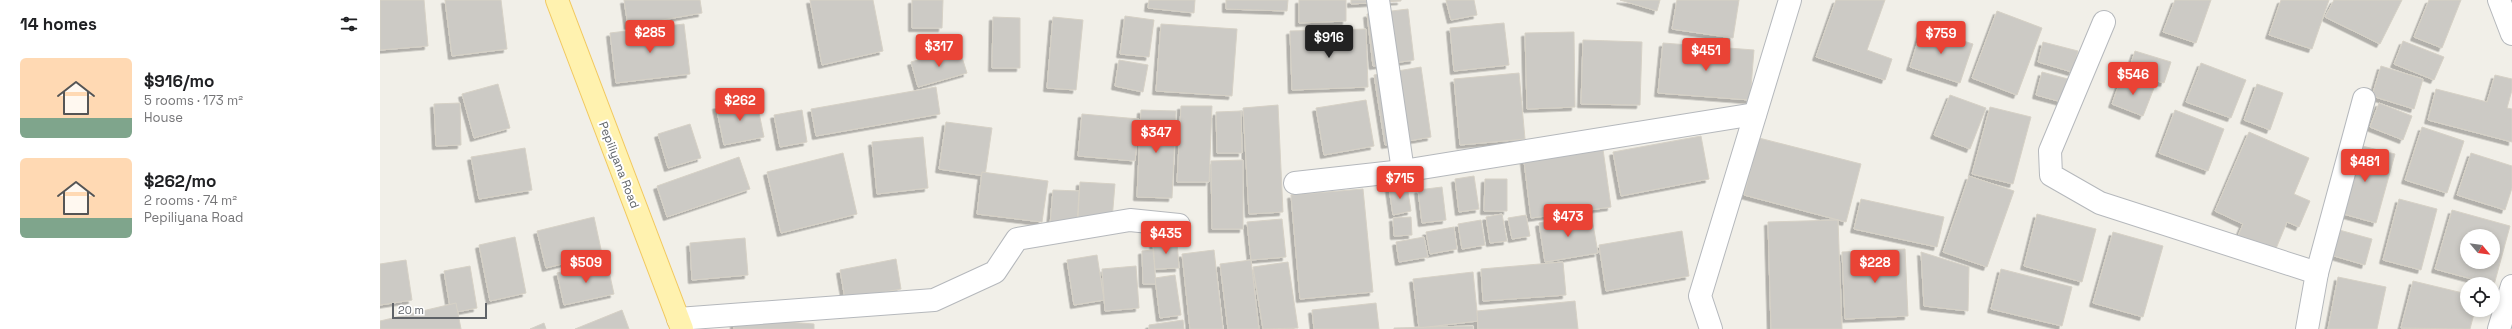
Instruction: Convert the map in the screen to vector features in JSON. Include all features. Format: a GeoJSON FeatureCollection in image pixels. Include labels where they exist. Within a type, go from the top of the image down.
{"type":"FeatureCollection","features":[{"type":"Feature","properties":{"kind":"main road","name":"Pepiliyana Road"},"geometry":{"type":"LineString","coordinates":[[557,0],[680,324]]}},
{"type":"Feature","properties":{"kind":"street"},"geometry":{"type":"LineString","coordinates":[[1378,0],[1403,171]]}},
{"type":"Feature","properties":{"kind":"street"},"geometry":{"type":"LineString","coordinates":[[1710,329],[1700,296],[1790,0]]}},
{"type":"Feature","properties":{"kind":"street"},"geometry":{"type":"LineString","coordinates":[[2499,0],[2512,34]]}},
{"type":"Feature","properties":{"kind":"street"},"geometry":{"type":"LineString","coordinates":[[2104,22],[2050,152],[2051,175],[2100,203],[2316,273]]}},
{"type":"Feature","properties":{"kind":"street"},"geometry":{"type":"LineString","coordinates":[[2308,329],[2316,273],[2364,99]]}},
{"type":"Feature","properties":{"kind":"street"},"geometry":{"type":"LineString","coordinates":[[1296,183],[1403,171],[1755,114]]}},
{"type":"Feature","properties":{"kind":"street"},"geometry":{"type":"LineString","coordinates":[[680,324],[934,300],[995,272],[1017,239],[1130,220],[1179,225]]}},
{"type":"Feature","properties":{"kind":"street"},"geometry":{"type":"LineString","coordinates":[[2499,329],[2512,286]]}},
{"type":"Feature","properties":{"kind":"building"},"geometry":{"type":"Polygon","coordinates":[[[380,0],[424,0],[428,46],[380,50],[380,0]]]}},
{"type":"Feature","properties":{"kind":"building"},"geometry":{"type":"Polygon","coordinates":[[[445,0],[501,0],[507,49],[452,56],[445,0]]]}},
{"type":"Feature","properties":{"kind":"building"},"geometry":{"type":"Polygon","coordinates":[[[624,0],[700,0],[702,13],[628,26],[624,0]]]}},
{"type":"Feature","properties":{"kind":"building"},"geometry":{"type":"Polygon","coordinates":[[[810,0],[873,0],[883,51],[822,65],[810,0]]]}},
{"type":"Feature","properties":{"kind":"building"},"geometry":{"type":"Polygon","coordinates":[[[912,0],[943,0],[942,28],[912,28],[912,0]]]}},
{"type":"Feature","properties":{"kind":"building"},"geometry":{"type":"Polygon","coordinates":[[[1149,0],[1195,0],[1194,13],[1148,8],[1149,0]]]}},
{"type":"Feature","properties":{"kind":"building"},"geometry":{"type":"Polygon","coordinates":[[[1226,0],[1288,0],[1287,11],[1226,9],[1226,0]]]}},
{"type":"Feature","properties":{"kind":"building"},"geometry":{"type":"Polygon","coordinates":[[[1299,0],[1346,0],[1346,21],[1299,23],[1299,0]]]}},
{"type":"Feature","properties":{"kind":"building"},"geometry":{"type":"Polygon","coordinates":[[[1351,0],[1401,0],[1401,1],[1351,4],[1351,0]]]}},
{"type":"Feature","properties":{"kind":"building"},"geometry":{"type":"Polygon","coordinates":[[[1446,0],[1474,0],[1477,15],[1451,20],[1446,0]]]}},
{"type":"Feature","properties":{"kind":"building"},"geometry":{"type":"Polygon","coordinates":[[[1620,0],[1660,0],[1657,11],[1620,0]]]}},
{"type":"Feature","properties":{"kind":"building"},"geometry":{"type":"Polygon","coordinates":[[[1677,0],[1739,0],[1733,38],[1672,29],[1677,0]]]}},
{"type":"Feature","properties":{"kind":"building"},"geometry":{"type":"Polygon","coordinates":[[[1836,0],[1885,0],[1867,50],[1892,59],[1885,80],[1816,57],[1836,0]]]}},
{"type":"Feature","properties":{"kind":"building"},"geometry":{"type":"Polygon","coordinates":[[[2175,0],[2211,0],[2196,43],[2163,32],[2175,0]]]}},
{"type":"Feature","properties":{"kind":"building"},"geometry":{"type":"Polygon","coordinates":[[[2281,0],[2329,0],[2312,49],[2269,35],[2281,0]]]}},
{"type":"Feature","properties":{"kind":"building"},"geometry":{"type":"Polygon","coordinates":[[[2334,0],[2402,0],[2380,44],[2325,17],[2334,0]]]}},
{"type":"Feature","properties":{"kind":"building"},"geometry":{"type":"Polygon","coordinates":[[[2429,0],[2461,0],[2442,48],[2414,37],[2429,0]]]}},
{"type":"Feature","properties":{"kind":"building"},"geometry":{"type":"Polygon","coordinates":[[[1408,9],[1414,60],[1373,66],[1367,14],[1408,9]]]}},
{"type":"Feature","properties":{"kind":"building"},"geometry":{"type":"Polygon","coordinates":[[[1997,11],[2042,28],[2017,95],[1972,78],[1997,11]]]}},
{"type":"Feature","properties":{"kind":"building"},"geometry":{"type":"Polygon","coordinates":[[[1125,16],[1154,20],[1149,57],[1120,54],[1125,16]]]}},
{"type":"Feature","properties":{"kind":"building"},"geometry":{"type":"Polygon","coordinates":[[[993,17],[1020,18],[1020,68],[992,68],[993,17]]]}},
{"type":"Feature","properties":{"kind":"building"},"geometry":{"type":"Polygon","coordinates":[[[1053,17],[1083,20],[1076,90],[1047,88],[1053,17]]]}},
{"type":"Feature","properties":{"kind":"building"},"geometry":{"type":"Polygon","coordinates":[[[1504,23],[1509,65],[1454,71],[1450,28],[1504,23]]]}},
{"type":"Feature","properties":{"kind":"building"},"geometry":{"type":"Polygon","coordinates":[[[684,24],[690,74],[616,83],[610,33],[684,24]]]}},
{"type":"Feature","properties":{"kind":"building"},"geometry":{"type":"Polygon","coordinates":[[[1161,24],[1237,29],[1232,96],[1156,91],[1161,24]]]}},
{"type":"Feature","properties":{"kind":"building"},"geometry":{"type":"Polygon","coordinates":[[[1922,28],[1973,44],[1960,83],[1910,67],[1922,28]]]}},
{"type":"Feature","properties":{"kind":"building"},"geometry":{"type":"Polygon","coordinates":[[[1366,29],[1368,87],[1292,90],[1290,31],[1366,29]]]}},
{"type":"Feature","properties":{"kind":"building"},"geometry":{"type":"Polygon","coordinates":[[[1574,32],[1575,107],[1527,109],[1525,33],[1574,32]]]}},
{"type":"Feature","properties":{"kind":"building"},"geometry":{"type":"Polygon","coordinates":[[[1583,40],[1642,42],[1640,105],[1581,104],[1583,40]]]}},
{"type":"Feature","properties":{"kind":"building"},"geometry":{"type":"Polygon","coordinates":[[[2403,41],[2444,57],[2434,80],[2394,64],[2403,41]]]}},
{"type":"Feature","properties":{"kind":"building"},"geometry":{"type":"Polygon","coordinates":[[[2043,42],[2078,51],[2072,72],[2038,62],[2043,42]]]}},
{"type":"Feature","properties":{"kind":"building"},"geometry":{"type":"Polygon","coordinates":[[[1663,43],[1754,50],[1750,100],[1658,93],[1663,43]]]}},
{"type":"Feature","properties":{"kind":"building"},"geometry":{"type":"Polygon","coordinates":[[[959,48],[967,73],[918,87],[911,62],[959,48]]]}},
{"type":"Feature","properties":{"kind":"building"},"geometry":{"type":"Polygon","coordinates":[[[2135,51],[2171,62],[2164,83],[2128,72],[2135,51]]]}},
{"type":"Feature","properties":{"kind":"building"},"geometry":{"type":"Polygon","coordinates":[[[1119,60],[1148,65],[1143,92],[1115,86],[1119,60]]]}},
{"type":"Feature","properties":{"kind":"building"},"geometry":{"type":"Polygon","coordinates":[[[2201,63],[2246,80],[2231,118],[2186,102],[2201,63]]]}},
{"type":"Feature","properties":{"kind":"building"},"geometry":{"type":"Polygon","coordinates":[[[2381,66],[2423,79],[2414,109],[2372,96],[2381,66]]]}},
{"type":"Feature","properties":{"kind":"building"},"geometry":{"type":"Polygon","coordinates":[[[1421,67],[1431,137],[1385,145],[1374,75],[1421,67]]]}},
{"type":"Feature","properties":{"kind":"building"},"geometry":{"type":"Polygon","coordinates":[[[2042,72],[2068,79],[2062,102],[2036,95],[2042,72]]]}},
{"type":"Feature","properties":{"kind":"building"},"geometry":{"type":"Polygon","coordinates":[[[1519,73],[1525,139],[1460,145],[1454,79],[1519,73]]]}},
{"type":"Feature","properties":{"kind":"building"},"geometry":{"type":"Polygon","coordinates":[[[2495,75],[2512,79],[2512,90],[2507,108],[2512,109],[2512,142],[2428,120],[2436,89],[2487,102],[2495,75]]]}},
{"type":"Feature","properties":{"kind":"building"},"geometry":{"type":"Polygon","coordinates":[[[2122,76],[2154,88],[2143,116],[2112,104],[2122,76]]]}},
{"type":"Feature","properties":{"kind":"building"},"geometry":{"type":"Polygon","coordinates":[[[498,84],[510,128],[474,138],[462,94],[498,84]]]}},
{"type":"Feature","properties":{"kind":"building"},"geometry":{"type":"Polygon","coordinates":[[[2257,84],[2283,93],[2270,130],[2244,120],[2257,84]]]}},
{"type":"Feature","properties":{"kind":"building"},"geometry":{"type":"Polygon","coordinates":[[[936,87],[940,114],[816,136],[811,109],[936,87]]]}},
{"type":"Feature","properties":{"kind":"building"},"geometry":{"type":"Polygon","coordinates":[[[1950,95],[1986,108],[1970,149],[1934,135],[1950,95]]]}},
{"type":"Feature","properties":{"kind":"building"},"geometry":{"type":"Polygon","coordinates":[[[756,98],[764,137],[724,145],[716,106],[756,98]]]}},
{"type":"Feature","properties":{"kind":"building"},"geometry":{"type":"Polygon","coordinates":[[[1366,100],[1374,146],[1324,155],[1316,108],[1366,100]]]}},
{"type":"Feature","properties":{"kind":"building"},"geometry":{"type":"Polygon","coordinates":[[[460,103],[461,145],[436,146],[434,104],[460,103]]]}},
{"type":"Feature","properties":{"kind":"building"},"geometry":{"type":"Polygon","coordinates":[[[2379,103],[2412,116],[2403,140],[2370,127],[2379,103]]]}},
{"type":"Feature","properties":{"kind":"building"},"geometry":{"type":"Polygon","coordinates":[[[1278,105],[1283,212],[1249,214],[1243,108],[1278,105]]]}},
{"type":"Feature","properties":{"kind":"building"},"geometry":{"type":"Polygon","coordinates":[[[1181,106],[1212,106],[1209,182],[1177,182],[1181,106]]]}},
{"type":"Feature","properties":{"kind":"building"},"geometry":{"type":"Polygon","coordinates":[[[1990,107],[2031,117],[2013,184],[1972,174],[1990,107]]]}},
{"type":"Feature","properties":{"kind":"building"},"geometry":{"type":"Polygon","coordinates":[[[802,110],[807,142],[780,147],[774,115],[802,110]]]}},
{"type":"Feature","properties":{"kind":"building"},"geometry":{"type":"Polygon","coordinates":[[[1141,110],[1176,111],[1172,198],[1137,197],[1141,110]]]}},
{"type":"Feature","properties":{"kind":"building"},"geometry":{"type":"Polygon","coordinates":[[[2175,110],[2224,129],[2208,171],[2159,153],[2175,110]]]}},
{"type":"Feature","properties":{"kind":"building"},"geometry":{"type":"Polygon","coordinates":[[[1241,111],[1242,153],[1217,153],[1216,112],[1241,111]]]}},
{"type":"Feature","properties":{"kind":"building"},"geometry":{"type":"Polygon","coordinates":[[[1082,114],[1139,119],[1135,161],[1078,156],[1082,114]]]}},
{"type":"Feature","properties":{"kind":"building"},"geometry":{"type":"Polygon","coordinates":[[[946,122],[992,128],[985,176],[939,169],[946,122]]]}},
{"type":"Feature","properties":{"kind":"building"},"geometry":{"type":"Polygon","coordinates":[[[690,124],[701,158],[668,168],[658,134],[690,124]]]}},
{"type":"Feature","properties":{"kind":"building"},"geometry":{"type":"Polygon","coordinates":[[[2422,127],[2464,141],[2447,193],[2405,180],[2422,127]]]}},
{"type":"Feature","properties":{"kind":"building"},"geometry":{"type":"Polygon","coordinates":[[[2249,132],[2309,158],[2294,194],[2310,201],[2299,227],[2287,222],[2275,251],[2238,236],[2243,224],[2215,211],[2249,132]]]}},
{"type":"Feature","properties":{"kind":"building"},"geometry":{"type":"Polygon","coordinates":[[[1701,136],[1709,179],[1621,196],[1613,152],[1701,136]]]}},
{"type":"Feature","properties":{"kind":"building"},"geometry":{"type":"Polygon","coordinates":[[[923,137],[928,188],[877,194],[872,142],[923,137]]]}},
{"type":"Feature","properties":{"kind":"building"},"geometry":{"type":"Polygon","coordinates":[[[1759,138],[1861,164],[1846,222],[1744,195],[1759,138]]]}},
{"type":"Feature","properties":{"kind":"building"},"geometry":{"type":"Polygon","coordinates":[[[1602,142],[1611,207],[1531,218],[1523,153],[1602,142]]]}},
{"type":"Feature","properties":{"kind":"building"},"geometry":{"type":"Polygon","coordinates":[[[2354,144],[2395,154],[2376,223],[2336,212],[2354,144]]]}},
{"type":"Feature","properties":{"kind":"building"},"geometry":{"type":"Polygon","coordinates":[[[525,148],[532,190],[479,199],[471,157],[525,148]]]}},
{"type":"Feature","properties":{"kind":"building"},"geometry":{"type":"Polygon","coordinates":[[[843,153],[857,214],[781,233],[767,172],[843,153]]]}},
{"type":"Feature","properties":{"kind":"building"},"geometry":{"type":"Polygon","coordinates":[[[2471,153],[2512,166],[2512,188],[2505,210],[2457,195],[2471,153]]]}},
{"type":"Feature","properties":{"kind":"building"},"geometry":{"type":"Polygon","coordinates":[[[739,157],[750,189],[667,217],[657,186],[739,157]]]}},
{"type":"Feature","properties":{"kind":"building"},"geometry":{"type":"Polygon","coordinates":[[[1243,160],[1243,229],[1212,229],[1211,161],[1243,160]]]}},
{"type":"Feature","properties":{"kind":"building"},"geometry":{"type":"Polygon","coordinates":[[[982,172],[1048,181],[1042,222],[977,214],[982,172]]]}},
{"type":"Feature","properties":{"kind":"building"},"geometry":{"type":"Polygon","coordinates":[[[1474,176],[1479,209],[1459,212],[1455,179],[1474,176]]]}},
{"type":"Feature","properties":{"kind":"building"},"geometry":{"type":"Polygon","coordinates":[[[1969,176],[2014,191],[1987,267],[1943,252],[1969,176]]]}},
{"type":"Feature","properties":{"kind":"building"},"geometry":{"type":"Polygon","coordinates":[[[1485,179],[1507,179],[1507,211],[1484,211],[1485,179]]]}},
{"type":"Feature","properties":{"kind":"building"},"geometry":{"type":"Polygon","coordinates":[[[1080,182],[1115,184],[1112,220],[1078,217],[1080,182]]]}},
{"type":"Feature","properties":{"kind":"building"},"geometry":{"type":"Polygon","coordinates":[[[1407,185],[1411,211],[1393,215],[1389,188],[1407,185]]]}},
{"type":"Feature","properties":{"kind":"building"},"geometry":{"type":"Polygon","coordinates":[[[1442,187],[1446,220],[1422,223],[1418,190],[1442,187]]]}},
{"type":"Feature","properties":{"kind":"building"},"geometry":{"type":"Polygon","coordinates":[[[1363,189],[1373,292],[1300,299],[1291,195],[1363,189]]]}},
{"type":"Feature","properties":{"kind":"building"},"geometry":{"type":"Polygon","coordinates":[[[1053,190],[1079,191],[1077,226],[1050,225],[1053,190]]]}},
{"type":"Feature","properties":{"kind":"building"},"geometry":{"type":"Polygon","coordinates":[[[1861,199],[1944,217],[1937,247],[1854,229],[1861,199]]]}},
{"type":"Feature","properties":{"kind":"building"},"geometry":{"type":"Polygon","coordinates":[[[2399,199],[2437,209],[2421,270],[2383,260],[2399,199]]]}},
{"type":"Feature","properties":{"kind":"building"},"geometry":{"type":"Polygon","coordinates":[[[2452,210],[2510,226],[2500,263],[2500,229],[2460,229],[2460,269],[2498,269],[2496,277],[2464,277],[2435,269],[2452,210]]]}},
{"type":"Feature","properties":{"kind":"building"},"geometry":{"type":"Polygon","coordinates":[[[1591,213],[1598,253],[1545,262],[1539,223],[1591,213]]]}},
{"type":"Feature","properties":{"kind":"building"},"geometry":{"type":"Polygon","coordinates":[[[1502,214],[1507,241],[1490,243],[1486,217],[1502,214]]]}},
{"type":"Feature","properties":{"kind":"building"},"geometry":{"type":"Polygon","coordinates":[[[2037,214],[2096,229],[2082,282],[2024,266],[2037,214]]]}},
{"type":"Feature","properties":{"kind":"building"},"geometry":{"type":"Polygon","coordinates":[[[1526,215],[1530,236],[1512,239],[1508,218],[1526,215]]]}},
{"type":"Feature","properties":{"kind":"building"},"geometry":{"type":"Polygon","coordinates":[[[594,217],[602,254],[546,268],[537,231],[594,217]]]}},
{"type":"Feature","properties":{"kind":"building"},"geometry":{"type":"Polygon","coordinates":[[[1411,217],[1412,235],[1394,236],[1393,218],[1411,217]]]}},
{"type":"Feature","properties":{"kind":"building"},"geometry":{"type":"Polygon","coordinates":[[[1282,219],[1286,257],[1251,260],[1247,222],[1282,219]]]}},
{"type":"Feature","properties":{"kind":"building"},"geometry":{"type":"Polygon","coordinates":[[[1481,220],[1485,245],[1462,249],[1458,224],[1481,220]]]}},
{"type":"Feature","properties":{"kind":"building"},"geometry":{"type":"Polygon","coordinates":[[[1838,220],[1842,329],[1771,329],[1768,222],[1838,220]]]}},
{"type":"Feature","properties":{"kind":"building"},"geometry":{"type":"Polygon","coordinates":[[[1454,227],[1457,249],[1430,254],[1426,232],[1454,227]]]}},
{"type":"Feature","properties":{"kind":"building"},"geometry":{"type":"Polygon","coordinates":[[[2332,228],[2372,239],[2365,265],[2324,253],[2332,228]]]}},
{"type":"Feature","properties":{"kind":"building"},"geometry":{"type":"Polygon","coordinates":[[[1682,231],[1689,276],[1606,291],[1599,245],[1682,231]]]}},
{"type":"Feature","properties":{"kind":"building"},"geometry":{"type":"Polygon","coordinates":[[[2113,232],[2163,246],[2143,317],[2093,303],[2113,232]]]}},
{"type":"Feature","properties":{"kind":"building"},"geometry":{"type":"Polygon","coordinates":[[[515,237],[526,293],[490,301],[479,245],[515,237]]]}},
{"type":"Feature","properties":{"kind":"building"},"geometry":{"type":"Polygon","coordinates":[[[1424,237],[1428,257],[1399,262],[1396,242],[1424,237]]]}},
{"type":"Feature","properties":{"kind":"building"},"geometry":{"type":"Polygon","coordinates":[[[745,238],[748,275],[692,280],[690,243],[745,238]]]}},
{"type":"Feature","properties":{"kind":"building"},"geometry":{"type":"Polygon","coordinates":[[[1177,241],[1179,268],[1155,269],[1153,242],[1177,241]]]}},
{"type":"Feature","properties":{"kind":"building"},"geometry":{"type":"Polygon","coordinates":[[[1905,249],[1908,316],[1845,319],[1842,252],[1905,249]]]}},
{"type":"Feature","properties":{"kind":"building"},"geometry":{"type":"Polygon","coordinates":[[[1153,250],[1156,284],[1143,284],[1142,251],[1153,250]]]}},
{"type":"Feature","properties":{"kind":"building"},"geometry":{"type":"Polygon","coordinates":[[[1214,250],[1223,329],[1190,329],[1182,254],[1214,250]]]}},
{"type":"Feature","properties":{"kind":"building"},"geometry":{"type":"Polygon","coordinates":[[[1921,252],[1969,267],[1968,311],[1924,306],[1921,252]]]}},
{"type":"Feature","properties":{"kind":"building"},"geometry":{"type":"Polygon","coordinates":[[[1097,255],[1104,300],[1074,305],[1067,260],[1097,255]]]}},
{"type":"Feature","properties":{"kind":"building"},"geometry":{"type":"Polygon","coordinates":[[[896,259],[901,289],[845,299],[840,270],[896,259]]]}},
{"type":"Feature","properties":{"kind":"building"},"geometry":{"type":"Polygon","coordinates":[[[406,260],[412,300],[380,305],[380,264],[406,260]]]}},
{"type":"Feature","properties":{"kind":"building"},"geometry":{"type":"Polygon","coordinates":[[[1251,260],[1259,329],[1228,329],[1220,264],[1251,260]]]}},
{"type":"Feature","properties":{"kind":"building"},"geometry":{"type":"Polygon","coordinates":[[[607,262],[614,294],[564,305],[557,273],[607,262]]]}},
{"type":"Feature","properties":{"kind":"building"},"geometry":{"type":"Polygon","coordinates":[[[1288,262],[1298,328],[1263,329],[1253,267],[1288,262]]]}},
{"type":"Feature","properties":{"kind":"building"},"geometry":{"type":"Polygon","coordinates":[[[1563,262],[1566,295],[1483,301],[1481,269],[1563,262]]]}},
{"type":"Feature","properties":{"kind":"building"},"geometry":{"type":"Polygon","coordinates":[[[470,266],[477,308],[451,313],[444,271],[470,266]]]}},
{"type":"Feature","properties":{"kind":"building"},"geometry":{"type":"Polygon","coordinates":[[[1136,266],[1139,308],[1105,311],[1102,269],[1136,266]]]}},
{"type":"Feature","properties":{"kind":"building"},"geometry":{"type":"Polygon","coordinates":[[[2001,269],[2072,287],[2062,326],[1991,309],[2001,269]]]}},
{"type":"Feature","properties":{"kind":"building"},"geometry":{"type":"Polygon","coordinates":[[[1473,272],[1478,321],[1419,328],[1413,279],[1473,272]]]}},
{"type":"Feature","properties":{"kind":"building"},"geometry":{"type":"Polygon","coordinates":[[[1175,275],[1181,315],[1160,318],[1155,278],[1175,275]]]}},
{"type":"Feature","properties":{"kind":"building"},"geometry":{"type":"Polygon","coordinates":[[[2338,277],[2386,287],[2377,329],[2328,329],[2338,277]]]}},
{"type":"Feature","properties":{"kind":"building"},"geometry":{"type":"Polygon","coordinates":[[[2413,281],[2460,292],[2460,317],[2473,317],[2470,329],[2401,328],[2413,281]]]}},
{"type":"Feature","properties":{"kind":"building"},"geometry":{"type":"Polygon","coordinates":[[[1575,301],[1578,329],[1478,329],[1477,311],[1575,301]]]}},
{"type":"Feature","properties":{"kind":"building"},"geometry":{"type":"Polygon","coordinates":[[[456,303],[461,329],[380,329],[380,321],[456,303]]]}},
{"type":"Feature","properties":{"kind":"building"},"geometry":{"type":"Polygon","coordinates":[[[1376,303],[1379,329],[1314,329],[1312,310],[1376,303]]]}},
{"type":"Feature","properties":{"kind":"building"},"geometry":{"type":"Polygon","coordinates":[[[622,310],[629,329],[575,329],[622,310]]]}},
{"type":"Feature","properties":{"kind":"building"},"geometry":{"type":"Polygon","coordinates":[[[734,318],[814,324],[814,329],[734,329],[734,318]]]}},
{"type":"Feature","properties":{"kind":"building"},"geometry":{"type":"Polygon","coordinates":[[[1183,320],[1184,329],[1149,329],[1149,325],[1183,320]]]}},
{"type":"Feature","properties":{"kind":"building"},"geometry":{"type":"Polygon","coordinates":[[[544,323],[546,329],[530,329],[544,323]]]}},
{"type":"Feature","properties":{"kind":"building"},"geometry":{"type":"Polygon","coordinates":[[[1473,326],[1473,329],[1394,329],[1394,328],[1473,326]]]}}]}
